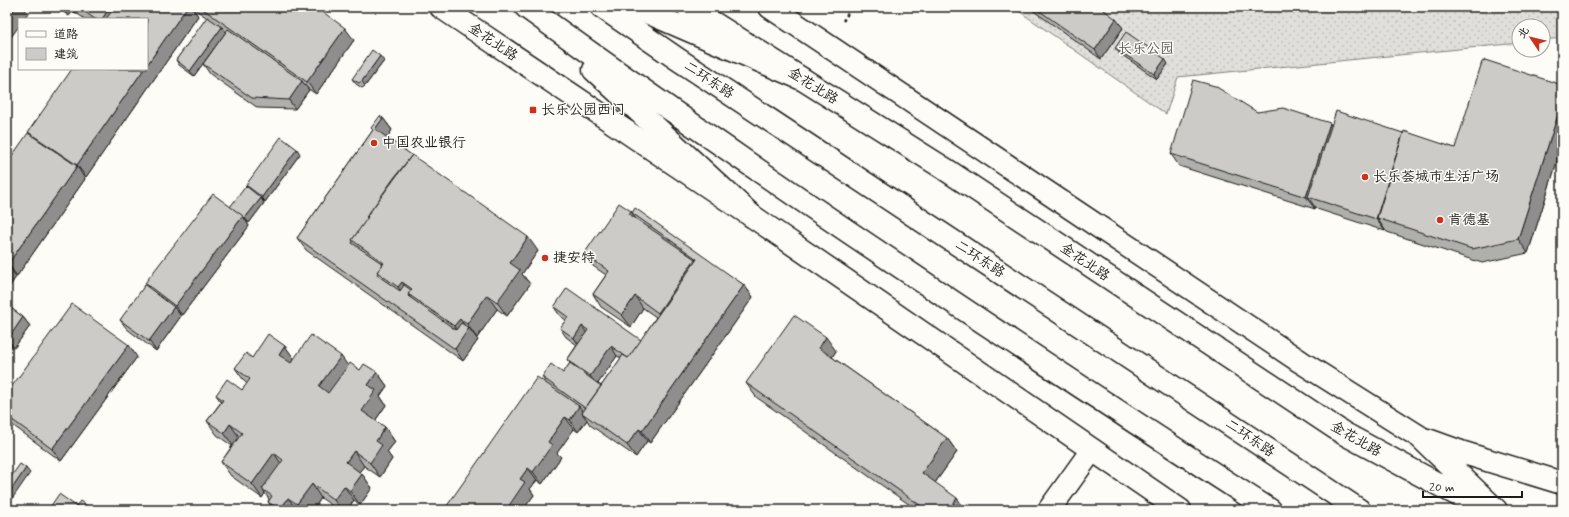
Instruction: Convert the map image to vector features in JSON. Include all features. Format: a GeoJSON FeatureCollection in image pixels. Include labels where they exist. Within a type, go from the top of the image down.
{"type":"FeatureCollection","features":[{"type":"Feature","properties":{"kind":"main road","name":"金花北路"},"geometry":{"type":"LineString","coordinates":[[441,7],[752,216],[1180,510]]}},
{"type":"Feature","properties":{"kind":"main road"},"geometry":{"type":"LineString","coordinates":[[526,7],[752,216]]}},
{"type":"Feature","properties":{"kind":"main road"},"geometry":{"type":"LineString","coordinates":[[526,7],[664,106],[1106,404],[1270,510]]}},
{"type":"Feature","properties":{"kind":"main road","name":"二环东路"},"geometry":{"type":"LineString","coordinates":[[602,7],[1359,510]]}},
{"type":"Feature","properties":{"kind":"main road"},"geometry":{"type":"LineString","coordinates":[[635,7],[802,79]]}},
{"type":"Feature","properties":{"kind":"main road","name":"金花北路"},"geometry":{"type":"LineString","coordinates":[[688,7],[945,169],[1343,433],[1486,510]]}},
{"type":"Feature","properties":{"kind":"main road"},"geometry":{"type":"LineString","coordinates":[[770,7],[1301,362],[1420,437],[1496,510]]}},
{"type":"Feature","properties":{"kind":"main road"},"geometry":{"type":"LineString","coordinates":[[1420,437],[1464,453],[1562,483]]}},
{"type":"Feature","properties":{"kind":"main road"},"geometry":{"type":"LineString","coordinates":[[1049,510],[1092,450]]}},
{"type":"Feature","properties":{"kind":"green space","name":"长乐公园"},"geometry":{"type":"Polygon","coordinates":[[[1013,7],[1562,7],[1562,38],[1551,39],[1551,18],[1511,18],[1511,44],[1178,77],[1166,114],[1013,7]]]}},
{"type":"Feature","properties":{"kind":"building"},"geometry":{"type":"Polygon","coordinates":[[[7,7],[15,7],[7,19],[7,7]]]}},
{"type":"Feature","properties":{"kind":"building"},"geometry":{"type":"Polygon","coordinates":[[[78,7],[110,7],[103,18],[94,18],[78,7]]]}},
{"type":"Feature","properties":{"kind":"building"},"geometry":{"type":"Polygon","coordinates":[[[115,7],[187,7],[148,64],[148,18],[107,18],[115,7]]]}},
{"type":"Feature","properties":{"kind":"building"},"geometry":{"type":"Polygon","coordinates":[[[200,7],[316,7],[345,28],[307,82],[200,7]]]}},
{"type":"Feature","properties":{"kind":"building"},"geometry":{"type":"Polygon","coordinates":[[[1034,7],[1100,7],[1116,19],[1095,50],[1034,7]]]}},
{"type":"Feature","properties":{"kind":"building"},"geometry":{"type":"Polygon","coordinates":[[[207,17],[222,27],[190,71],[176,60],[207,17]]]}},
{"type":"Feature","properties":{"kind":"building"},"geometry":{"type":"Polygon","coordinates":[[[228,29],[302,81],[289,100],[252,98],[203,64],[228,29]]]}},
{"type":"Feature","properties":{"kind":"building"},"geometry":{"type":"Polygon","coordinates":[[[1126,32],[1165,59],[1154,74],[1115,48],[1126,32]]]}},
{"type":"Feature","properties":{"kind":"building"},"geometry":{"type":"Polygon","coordinates":[[[372,50],[380,56],[359,83],[352,79],[372,50]]]}},
{"type":"Feature","properties":{"kind":"building"},"geometry":{"type":"Polygon","coordinates":[[[1485,60],[1562,85],[1562,102],[1518,239],[1472,249],[1377,218],[1404,131],[1455,148],[1482,62],[1485,60]]]}},
{"type":"Feature","properties":{"kind":"building"},"geometry":{"type":"Polygon","coordinates":[[[71,70],[143,70],[77,165],[28,132],[71,70]]]}},
{"type":"Feature","properties":{"kind":"building"},"geometry":{"type":"Polygon","coordinates":[[[1193,80],[1215,86],[1257,112],[1283,108],[1330,123],[1306,197],[1171,154],[1193,80]]]}},
{"type":"Feature","properties":{"kind":"building","name":"长乐荟城市生活广场"},"geometry":{"type":"Polygon","coordinates":[[[1336,111],[1403,133],[1376,219],[1308,197],[1336,111]]]}},
{"type":"Feature","properties":{"kind":"building"},"geometry":{"type":"Polygon","coordinates":[[[380,116],[383,118],[375,129],[412,155],[366,217],[368,218],[352,240],[352,243],[383,264],[377,272],[377,275],[400,291],[404,285],[411,290],[408,296],[456,330],[461,323],[469,328],[455,349],[297,238],[373,130],[371,128],[380,116]]]}},
{"type":"Feature","properties":{"kind":"building"},"geometry":{"type":"Polygon","coordinates":[[[28,133],[77,166],[8,264],[7,163],[28,133]]]}},
{"type":"Feature","properties":{"kind":"building"},"geometry":{"type":"Polygon","coordinates":[[[281,137],[297,149],[262,197],[246,185],[281,137]]]}},
{"type":"Feature","properties":{"kind":"building"},"geometry":{"type":"Polygon","coordinates":[[[412,155],[528,237],[510,263],[520,270],[497,302],[487,295],[467,324],[460,319],[454,326],[408,294],[412,289],[402,282],[398,287],[377,272],[384,263],[352,240],[368,217],[367,216],[412,155]]]}},
{"type":"Feature","properties":{"kind":"building"},"geometry":{"type":"Polygon","coordinates":[[[246,186],[261,198],[245,218],[230,207],[246,186]]]}},
{"type":"Feature","properties":{"kind":"building"},"geometry":{"type":"Polygon","coordinates":[[[213,194],[243,216],[175,306],[145,283],[213,194]]]}},
{"type":"Feature","properties":{"kind":"building"},"geometry":{"type":"Polygon","coordinates":[[[619,203],[631,211],[629,214],[695,259],[658,313],[635,296],[622,315],[593,294],[609,271],[584,254],[619,203]]]}},
{"type":"Feature","properties":{"kind":"building"},"geometry":{"type":"Polygon","coordinates":[[[635,208],[744,285],[642,431],[639,429],[627,445],[582,413],[623,355],[628,358],[697,259],[632,213],[635,208]]]}},
{"type":"Feature","properties":{"kind":"building"},"geometry":{"type":"Polygon","coordinates":[[[145,285],[174,307],[149,341],[120,320],[145,285]]]}},
{"type":"Feature","properties":{"kind":"building"},"geometry":{"type":"Polygon","coordinates":[[[567,288],[641,340],[628,358],[611,346],[590,376],[567,360],[588,330],[582,326],[574,338],[560,328],[568,317],[554,307],[567,288]]]}},
{"type":"Feature","properties":{"kind":"building"},"geometry":{"type":"Polygon","coordinates":[[[72,304],[129,345],[52,449],[7,416],[7,393],[72,304]]]}},
{"type":"Feature","properties":{"kind":"building"},"geometry":{"type":"Polygon","coordinates":[[[7,305],[23,317],[8,339],[7,338],[7,305]]]}},
{"type":"Feature","properties":{"kind":"building"},"geometry":{"type":"Polygon","coordinates":[[[794,315],[826,337],[819,348],[947,438],[922,473],[957,498],[949,510],[927,510],[746,383],[794,315]]]}},
{"type":"Feature","properties":{"kind":"building"},"geometry":{"type":"Polygon","coordinates":[[[268,334],[285,346],[279,355],[291,363],[311,335],[341,356],[319,386],[328,393],[350,363],[360,370],[364,364],[377,372],[368,385],[376,390],[362,411],[385,427],[376,441],[382,445],[370,463],[354,451],[346,462],[362,474],[350,491],[344,486],[334,500],[312,484],[297,504],[288,498],[280,510],[268,502],[272,496],[262,489],[283,460],[274,453],[252,484],[221,462],[242,433],[230,424],[224,433],[207,421],[223,400],[216,395],[227,379],[242,390],[250,379],[235,368],[246,353],[252,358],[268,334]]]}},
{"type":"Feature","properties":{"kind":"building"},"geometry":{"type":"Polygon","coordinates":[[[570,363],[601,386],[585,408],[542,377],[551,364],[563,373],[570,363]]]}},
{"type":"Feature","properties":{"kind":"building"},"geometry":{"type":"Polygon","coordinates":[[[537,377],[579,406],[570,420],[565,417],[548,442],[552,445],[533,472],[528,468],[520,479],[525,482],[506,510],[444,510],[537,377]]]}},
{"type":"Feature","properties":{"kind":"building"},"geometry":{"type":"Polygon","coordinates":[[[20,464],[26,468],[7,496],[7,482],[20,464]]]}},
{"type":"Feature","properties":{"kind":"building"},"geometry":{"type":"Polygon","coordinates":[[[59,494],[76,506],[80,501],[93,510],[48,510],[59,494]]]}},
{"type":"Feature","properties":{"kind":"place","name":"长乐公园西门"},"geometry":{"type":"Point","coordinates":[533,110]}},
{"type":"Feature","properties":{"kind":"place","name":"中国农业银行"},"geometry":{"type":"Point","coordinates":[374,143]}},
{"type":"Feature","properties":{"kind":"place","name":"长乐荟城市生活广场"},"geometry":{"type":"Point","coordinates":[1365,177]}},
{"type":"Feature","properties":{"kind":"place","name":"肯德基"},"geometry":{"type":"Point","coordinates":[1440,220]}},
{"type":"Feature","properties":{"kind":"place","name":"捷安特"},"geometry":{"type":"Point","coordinates":[545,258]}}]}
